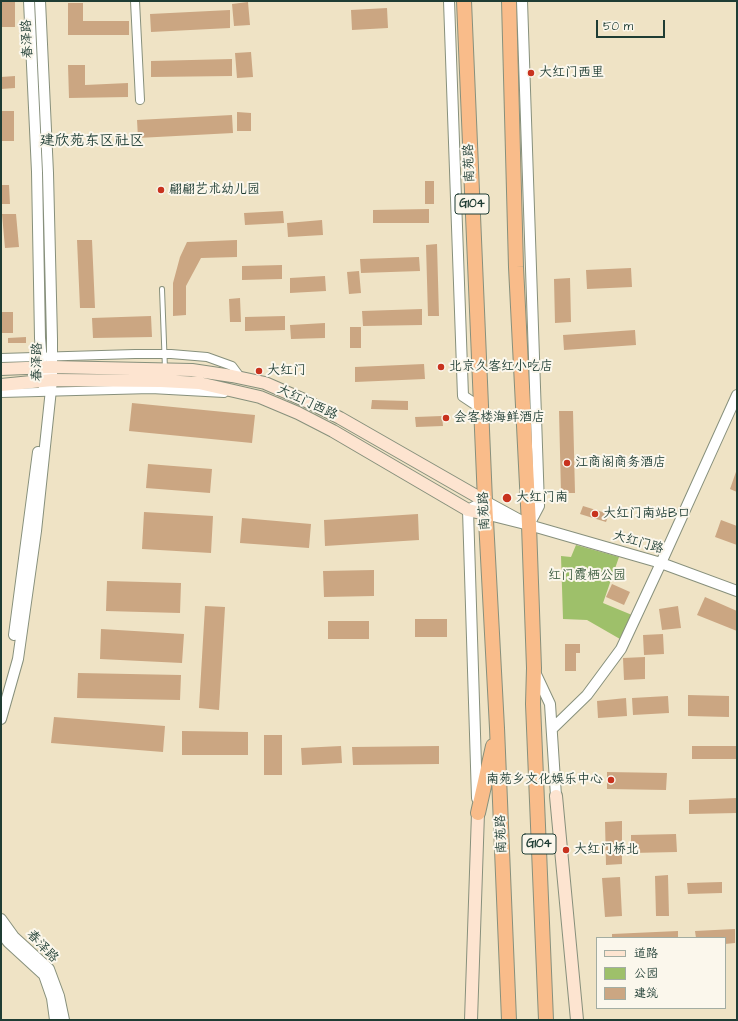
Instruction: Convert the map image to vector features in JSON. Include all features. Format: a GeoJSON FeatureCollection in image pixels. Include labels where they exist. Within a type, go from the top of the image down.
{"type":"FeatureCollection","features":[{"type":"Feature","properties":{"kind":"highway","name":"南苑路"},"geometry":{"type":"LineString","coordinates":[[464,1],[485,507],[497,728],[510,1020]]}},
{"type":"Feature","properties":{"kind":"highway","name":"G104"},"geometry":{"type":"LineString","coordinates":[[509,1],[516,267],[529,525],[534,668],[533,704],[546,1020]]}},
{"type":"Feature","properties":{"kind":"highway"},"geometry":{"type":"LineString","coordinates":[[478,813],[497,728]]}},
{"type":"Feature","properties":{"kind":"main road","name":"大红门西路"},"geometry":{"type":"LineString","coordinates":[[1,369],[47,362],[192,370],[265,383],[340,418],[485,507]]}},
{"type":"Feature","properties":{"kind":"main road","name":"大红门西路"},"geometry":{"type":"LineString","coordinates":[[1,385],[48,386],[161,380],[199,383],[249,394],[298,413],[333,431],[468,510],[485,507]]}},
{"type":"Feature","properties":{"kind":"main road"},"geometry":{"type":"LineString","coordinates":[[556,796],[577,1020]]}},
{"type":"Feature","properties":{"kind":"main road"},"geometry":{"type":"LineString","coordinates":[[471,1020],[478,813]]}},
{"type":"Feature","properties":{"kind":"street","name":"春泽路"},"geometry":{"type":"LineString","coordinates":[[1,720],[18,659],[36,531],[48,386],[47,362],[40,338],[36,166],[29,1]]}},
{"type":"Feature","properties":{"kind":"street","name":"春泽路"},"geometry":{"type":"LineString","coordinates":[[40,1],[48,173],[52,339],[47,362]]}},
{"type":"Feature","properties":{"kind":"street"},"geometry":{"type":"LineString","coordinates":[[135,1],[140,100]]}},
{"type":"Feature","properties":{"kind":"street"},"geometry":{"type":"LineString","coordinates":[[449,1],[463,396],[481,408]]}},
{"type":"Feature","properties":{"kind":"street"},"geometry":{"type":"LineString","coordinates":[[522,1],[539,506],[529,525]]}},
{"type":"Feature","properties":{"kind":"street"},"geometry":{"type":"LineString","coordinates":[[516,267],[529,219]]}},
{"type":"Feature","properties":{"kind":"street"},"geometry":{"type":"LineString","coordinates":[[1,358],[47,362],[135,354],[164,354],[207,357],[232,366],[241,378]]}},
{"type":"Feature","properties":{"kind":"street","name":"春泽路"},"geometry":{"type":"LineString","coordinates":[[1,694],[12,658],[45,396],[48,386]]}},
{"type":"Feature","properties":{"kind":"street"},"geometry":{"type":"LineString","coordinates":[[1,393],[48,386]]}},
{"type":"Feature","properties":{"kind":"street"},"geometry":{"type":"LineString","coordinates":[[552,729],[587,695],[621,649],[737,395]]}},
{"type":"Feature","properties":{"kind":"street","name":"大红门路"},"geometry":{"type":"LineString","coordinates":[[485,507],[529,525],[661,563],[737,591]]}},
{"type":"Feature","properties":{"kind":"street"},"geometry":{"type":"LineString","coordinates":[[468,510],[478,813]]}},
{"type":"Feature","properties":{"kind":"street"},"geometry":{"type":"LineString","coordinates":[[534,668],[550,704],[556,796]]}},
{"type":"Feature","properties":{"kind":"street","name":"春泽路"},"geometry":{"type":"LineString","coordinates":[[1,919],[14,937],[49,969],[59,996],[64,1020]]}},
{"type":"Feature","properties":{"kind":"street","name":"春泽路"},"geometry":{"type":"LineString","coordinates":[[1,933],[8,942],[44,974],[52,998],[55,1020]]}},
{"type":"Feature","properties":{"kind":"lane"},"geometry":{"type":"LineString","coordinates":[[162,289],[165,369]]}},
{"type":"Feature","properties":{"kind":"green space","name":"红门霞栖公园"},"geometry":{"type":"Polygon","coordinates":[[[576,545],[619,557],[603,603],[632,615],[620,639],[587,620],[563,619],[561,556],[571,557],[576,545]]]}},
{"type":"Feature","properties":{"kind":"building"},"geometry":{"type":"Polygon","coordinates":[[[1,1],[15,1],[15,27],[1,27],[1,1]]]}},
{"type":"Feature","properties":{"kind":"building"},"geometry":{"type":"Polygon","coordinates":[[[248,2],[250,25],[234,26],[232,4],[248,2]]]}},
{"type":"Feature","properties":{"kind":"building"},"geometry":{"type":"Polygon","coordinates":[[[68,3],[83,3],[83,21],[129,21],[129,35],[68,35],[68,3]]]}},
{"type":"Feature","properties":{"kind":"building"},"geometry":{"type":"Polygon","coordinates":[[[387,8],[388,28],[352,30],[351,10],[387,8]]]}},
{"type":"Feature","properties":{"kind":"building"},"geometry":{"type":"Polygon","coordinates":[[[230,10],[230,28],[151,32],[150,14],[230,10]]]}},
{"type":"Feature","properties":{"kind":"building"},"geometry":{"type":"Polygon","coordinates":[[[251,52],[253,77],[237,78],[235,53],[251,52]]]}},
{"type":"Feature","properties":{"kind":"building"},"geometry":{"type":"Polygon","coordinates":[[[232,59],[232,76],[151,77],[151,61],[232,59]]]}},
{"type":"Feature","properties":{"kind":"building"},"geometry":{"type":"Polygon","coordinates":[[[68,65],[85,65],[85,85],[128,83],[128,97],[69,98],[68,65]]]}},
{"type":"Feature","properties":{"kind":"building"},"geometry":{"type":"Polygon","coordinates":[[[15,76],[15,88],[1,89],[1,77],[15,76]]]}},
{"type":"Feature","properties":{"kind":"building"},"geometry":{"type":"Polygon","coordinates":[[[2,111],[14,111],[14,141],[2,141],[2,111]]]}},
{"type":"Feature","properties":{"kind":"building"},"geometry":{"type":"Polygon","coordinates":[[[237,112],[251,113],[251,131],[237,131],[237,112]]]}},
{"type":"Feature","properties":{"kind":"building"},"geometry":{"type":"Polygon","coordinates":[[[232,115],[233,133],[138,138],[137,120],[232,115]]]}},
{"type":"Feature","properties":{"kind":"building"},"geometry":{"type":"Polygon","coordinates":[[[425,181],[434,181],[434,204],[425,204],[425,181]]]}},
{"type":"Feature","properties":{"kind":"building"},"geometry":{"type":"Polygon","coordinates":[[[1,185],[9,185],[10,204],[1,204],[1,185]]]}},
{"type":"Feature","properties":{"kind":"building"},"geometry":{"type":"Polygon","coordinates":[[[429,209],[429,223],[373,223],[373,210],[429,209]]]}},
{"type":"Feature","properties":{"kind":"building"},"geometry":{"type":"Polygon","coordinates":[[[283,211],[284,223],[245,225],[244,213],[283,211]]]}},
{"type":"Feature","properties":{"kind":"building"},"geometry":{"type":"Polygon","coordinates":[[[2,214],[16,214],[19,247],[5,248],[2,214]]]}},
{"type":"Feature","properties":{"kind":"building"},"geometry":{"type":"Polygon","coordinates":[[[322,220],[323,235],[288,237],[287,223],[322,220]]]}},
{"type":"Feature","properties":{"kind":"building"},"geometry":{"type":"Polygon","coordinates":[[[77,240],[92,240],[95,308],[80,308],[77,240]]]}},
{"type":"Feature","properties":{"kind":"building"},"geometry":{"type":"Polygon","coordinates":[[[237,240],[237,257],[201,258],[186,286],[186,315],[173,316],[173,283],[180,257],[187,242],[237,240]]]}},
{"type":"Feature","properties":{"kind":"building"},"geometry":{"type":"Polygon","coordinates":[[[437,244],[439,316],[428,316],[426,245],[437,244]]]}},
{"type":"Feature","properties":{"kind":"building"},"geometry":{"type":"Polygon","coordinates":[[[419,257],[420,271],[361,273],[360,259],[419,257]]]}},
{"type":"Feature","properties":{"kind":"building"},"geometry":{"type":"Polygon","coordinates":[[[282,265],[282,279],[242,280],[242,266],[282,265]]]}},
{"type":"Feature","properties":{"kind":"building"},"geometry":{"type":"Polygon","coordinates":[[[631,268],[632,287],[587,289],[586,270],[631,268]]]}},
{"type":"Feature","properties":{"kind":"building"},"geometry":{"type":"Polygon","coordinates":[[[359,271],[361,293],[349,294],[347,272],[359,271]]]}},
{"type":"Feature","properties":{"kind":"building"},"geometry":{"type":"Polygon","coordinates":[[[325,276],[326,291],[290,293],[290,278],[325,276]]]}},
{"type":"Feature","properties":{"kind":"building"},"geometry":{"type":"Polygon","coordinates":[[[570,278],[571,322],[555,323],[554,279],[570,278]]]}},
{"type":"Feature","properties":{"kind":"building"},"geometry":{"type":"Polygon","coordinates":[[[240,298],[241,322],[230,322],[229,299],[240,298]]]}},
{"type":"Feature","properties":{"kind":"building"},"geometry":{"type":"Polygon","coordinates":[[[422,309],[422,325],[363,326],[362,311],[422,309]]]}},
{"type":"Feature","properties":{"kind":"building"},"geometry":{"type":"Polygon","coordinates":[[[1,312],[13,312],[13,333],[1,333],[1,312]]]}},
{"type":"Feature","properties":{"kind":"building"},"geometry":{"type":"Polygon","coordinates":[[[151,316],[152,337],[93,338],[92,318],[151,316]]]}},
{"type":"Feature","properties":{"kind":"building"},"geometry":{"type":"Polygon","coordinates":[[[285,316],[285,330],[245,331],[245,317],[285,316]]]}},
{"type":"Feature","properties":{"kind":"building"},"geometry":{"type":"Polygon","coordinates":[[[325,323],[325,338],[291,339],[290,325],[325,323]]]}},
{"type":"Feature","properties":{"kind":"building"},"geometry":{"type":"Polygon","coordinates":[[[350,327],[361,327],[361,348],[350,348],[350,327]]]}},
{"type":"Feature","properties":{"kind":"building"},"geometry":{"type":"Polygon","coordinates":[[[635,330],[636,345],[564,350],[563,335],[635,330]]]}},
{"type":"Feature","properties":{"kind":"building"},"geometry":{"type":"Polygon","coordinates":[[[26,337],[26,343],[8,343],[8,338],[26,337]]]}},
{"type":"Feature","properties":{"kind":"building"},"geometry":{"type":"Polygon","coordinates":[[[424,364],[425,379],[355,382],[355,367],[424,364]]]}},
{"type":"Feature","properties":{"kind":"building"},"geometry":{"type":"Polygon","coordinates":[[[372,400],[408,401],[408,410],[371,409],[372,400]]]}},
{"type":"Feature","properties":{"kind":"building"},"geometry":{"type":"Polygon","coordinates":[[[132,403],[255,415],[252,443],[129,431],[132,403]]]}},
{"type":"Feature","properties":{"kind":"building"},"geometry":{"type":"Polygon","coordinates":[[[559,411],[573,411],[575,493],[561,493],[559,411]]]}},
{"type":"Feature","properties":{"kind":"building"},"geometry":{"type":"Polygon","coordinates":[[[442,416],[443,426],[416,427],[415,417],[442,416]]]}},
{"type":"Feature","properties":{"kind":"building"},"geometry":{"type":"Polygon","coordinates":[[[148,464],[212,469],[210,493],[146,488],[148,464]]]}},
{"type":"Feature","properties":{"kind":"building"},"geometry":{"type":"Polygon","coordinates":[[[737,469],[737,492],[730,489],[737,469]]]}},
{"type":"Feature","properties":{"kind":"building","name":"大红门南站B口"},"geometry":{"type":"Polygon","coordinates":[[[583,506],[609,514],[606,522],[580,514],[583,506]]]}},
{"type":"Feature","properties":{"kind":"building"},"geometry":{"type":"Polygon","coordinates":[[[144,512],[213,516],[211,553],[142,549],[144,512]]]}},
{"type":"Feature","properties":{"kind":"building"},"geometry":{"type":"Polygon","coordinates":[[[418,514],[419,540],[325,546],[324,520],[418,514]]]}},
{"type":"Feature","properties":{"kind":"building"},"geometry":{"type":"Polygon","coordinates":[[[242,518],[311,524],[309,548],[240,543],[242,518]]]}},
{"type":"Feature","properties":{"kind":"building"},"geometry":{"type":"Polygon","coordinates":[[[721,520],[737,526],[737,545],[715,537],[721,520]]]}},
{"type":"Feature","properties":{"kind":"building"},"geometry":{"type":"Polygon","coordinates":[[[374,570],[374,596],[324,597],[323,571],[374,570]]]}},
{"type":"Feature","properties":{"kind":"building"},"geometry":{"type":"Polygon","coordinates":[[[107,581],[181,583],[180,613],[106,611],[107,581]]]}},
{"type":"Feature","properties":{"kind":"building"},"geometry":{"type":"Polygon","coordinates":[[[612,584],[630,592],[624,605],[606,597],[612,584]]]}},
{"type":"Feature","properties":{"kind":"building"},"geometry":{"type":"Polygon","coordinates":[[[705,597],[737,611],[737,631],[697,615],[705,597]]]}},
{"type":"Feature","properties":{"kind":"building"},"geometry":{"type":"Polygon","coordinates":[[[205,606],[225,607],[219,710],[199,708],[205,606]]]}},
{"type":"Feature","properties":{"kind":"building"},"geometry":{"type":"Polygon","coordinates":[[[678,606],[681,628],[662,630],[659,609],[678,606]]]}},
{"type":"Feature","properties":{"kind":"building"},"geometry":{"type":"Polygon","coordinates":[[[415,619],[447,619],[447,637],[415,637],[415,619]]]}},
{"type":"Feature","properties":{"kind":"building"},"geometry":{"type":"Polygon","coordinates":[[[328,621],[369,621],[369,639],[328,639],[328,621]]]}},
{"type":"Feature","properties":{"kind":"building"},"geometry":{"type":"Polygon","coordinates":[[[101,629],[184,634],[182,663],[100,659],[101,629]]]}},
{"type":"Feature","properties":{"kind":"building"},"geometry":{"type":"Polygon","coordinates":[[[663,634],[664,654],[644,655],[643,635],[663,634]]]}},
{"type":"Feature","properties":{"kind":"building"},"geometry":{"type":"Polygon","coordinates":[[[565,644],[580,644],[580,653],[576,653],[576,671],[565,671],[565,644]]]}},
{"type":"Feature","properties":{"kind":"building"},"geometry":{"type":"Polygon","coordinates":[[[645,657],[645,679],[624,680],[623,658],[645,657]]]}},
{"type":"Feature","properties":{"kind":"building"},"geometry":{"type":"Polygon","coordinates":[[[78,673],[181,675],[180,700],[77,698],[78,673]]]}},
{"type":"Feature","properties":{"kind":"building"},"geometry":{"type":"Polygon","coordinates":[[[688,695],[729,696],[729,717],[688,716],[688,695]]]}},
{"type":"Feature","properties":{"kind":"building"},"geometry":{"type":"Polygon","coordinates":[[[668,696],[669,713],[633,715],[632,698],[668,696]]]}},
{"type":"Feature","properties":{"kind":"building"},"geometry":{"type":"Polygon","coordinates":[[[626,698],[627,716],[598,718],[597,701],[626,698]]]}},
{"type":"Feature","properties":{"kind":"building"},"geometry":{"type":"Polygon","coordinates":[[[54,717],[165,726],[163,752],[51,743],[54,717]]]}},
{"type":"Feature","properties":{"kind":"building"},"geometry":{"type":"Polygon","coordinates":[[[182,731],[248,732],[248,755],[182,755],[182,731]]]}},
{"type":"Feature","properties":{"kind":"building"},"geometry":{"type":"Polygon","coordinates":[[[264,735],[282,735],[282,775],[264,775],[264,735]]]}},
{"type":"Feature","properties":{"kind":"building"},"geometry":{"type":"Polygon","coordinates":[[[341,746],[342,763],[302,765],[301,748],[341,746]]]}},
{"type":"Feature","properties":{"kind":"building"},"geometry":{"type":"Polygon","coordinates":[[[439,746],[439,764],[353,765],[352,747],[439,746]]]}},
{"type":"Feature","properties":{"kind":"building"},"geometry":{"type":"Polygon","coordinates":[[[692,746],[737,746],[737,759],[692,759],[692,746]]]}},
{"type":"Feature","properties":{"kind":"building"},"geometry":{"type":"Polygon","coordinates":[[[607,772],[667,773],[666,790],[607,789],[607,772]]]}},
{"type":"Feature","properties":{"kind":"building"},"geometry":{"type":"Polygon","coordinates":[[[737,798],[737,813],[689,814],[689,800],[737,798]]]}},
{"type":"Feature","properties":{"kind":"building"},"geometry":{"type":"Polygon","coordinates":[[[622,821],[622,864],[606,865],[605,822],[622,821]]]}},
{"type":"Feature","properties":{"kind":"building"},"geometry":{"type":"Polygon","coordinates":[[[676,834],[677,852],[631,853],[631,835],[676,834]]]}},
{"type":"Feature","properties":{"kind":"building"},"geometry":{"type":"Polygon","coordinates":[[[668,875],[669,916],[656,916],[655,876],[668,875]]]}},
{"type":"Feature","properties":{"kind":"building"},"geometry":{"type":"Polygon","coordinates":[[[620,877],[622,916],[605,917],[602,878],[620,877]]]}},
{"type":"Feature","properties":{"kind":"building"},"geometry":{"type":"Polygon","coordinates":[[[722,882],[722,893],[688,894],[687,883],[722,882]]]}},
{"type":"Feature","properties":{"kind":"building"},"geometry":{"type":"Polygon","coordinates":[[[735,929],[735,943],[726,944],[726,937],[696,937],[695,931],[735,929]]]}},
{"type":"Feature","properties":{"kind":"building"},"geometry":{"type":"Polygon","coordinates":[[[678,931],[678,937],[612,937],[612,934],[678,931]]]}},
{"type":"Feature","properties":{"kind":"place","name":"大红门西里"},"geometry":{"type":"Point","coordinates":[531,73]}},
{"type":"Feature","properties":{"kind":"place","name":"翩翩艺术幼儿园"},"geometry":{"type":"Point","coordinates":[161,190]}},
{"type":"Feature","properties":{"kind":"place","name":"北京久客红小吃店"},"geometry":{"type":"Point","coordinates":[441,367]}},
{"type":"Feature","properties":{"kind":"place","name":"大红门"},"geometry":{"type":"Point","coordinates":[259,371]}},
{"type":"Feature","properties":{"kind":"place","name":"会客楼海鲜酒店"},"geometry":{"type":"Point","coordinates":[446,418]}},
{"type":"Feature","properties":{"kind":"place","name":"江商阁商务酒店"},"geometry":{"type":"Point","coordinates":[567,463]}},
{"type":"Feature","properties":{"kind":"place","name":"大红门南"},"geometry":{"type":"Point","coordinates":[507,498]}},
{"type":"Feature","properties":{"kind":"place","name":"大红门南站B口"},"geometry":{"type":"Point","coordinates":[595,514]}},
{"type":"Feature","properties":{"kind":"place","name":"南苑乡文化娱乐中心"},"geometry":{"type":"Point","coordinates":[611,780]}},
{"type":"Feature","properties":{"kind":"place","name":"大红门桥北"},"geometry":{"type":"Point","coordinates":[566,850]}},
{"type":"Feature","properties":{"kind":"district","name":"建欣苑东区社区"},"geometry":{"type":"Point","coordinates":[92,142]}}]}
